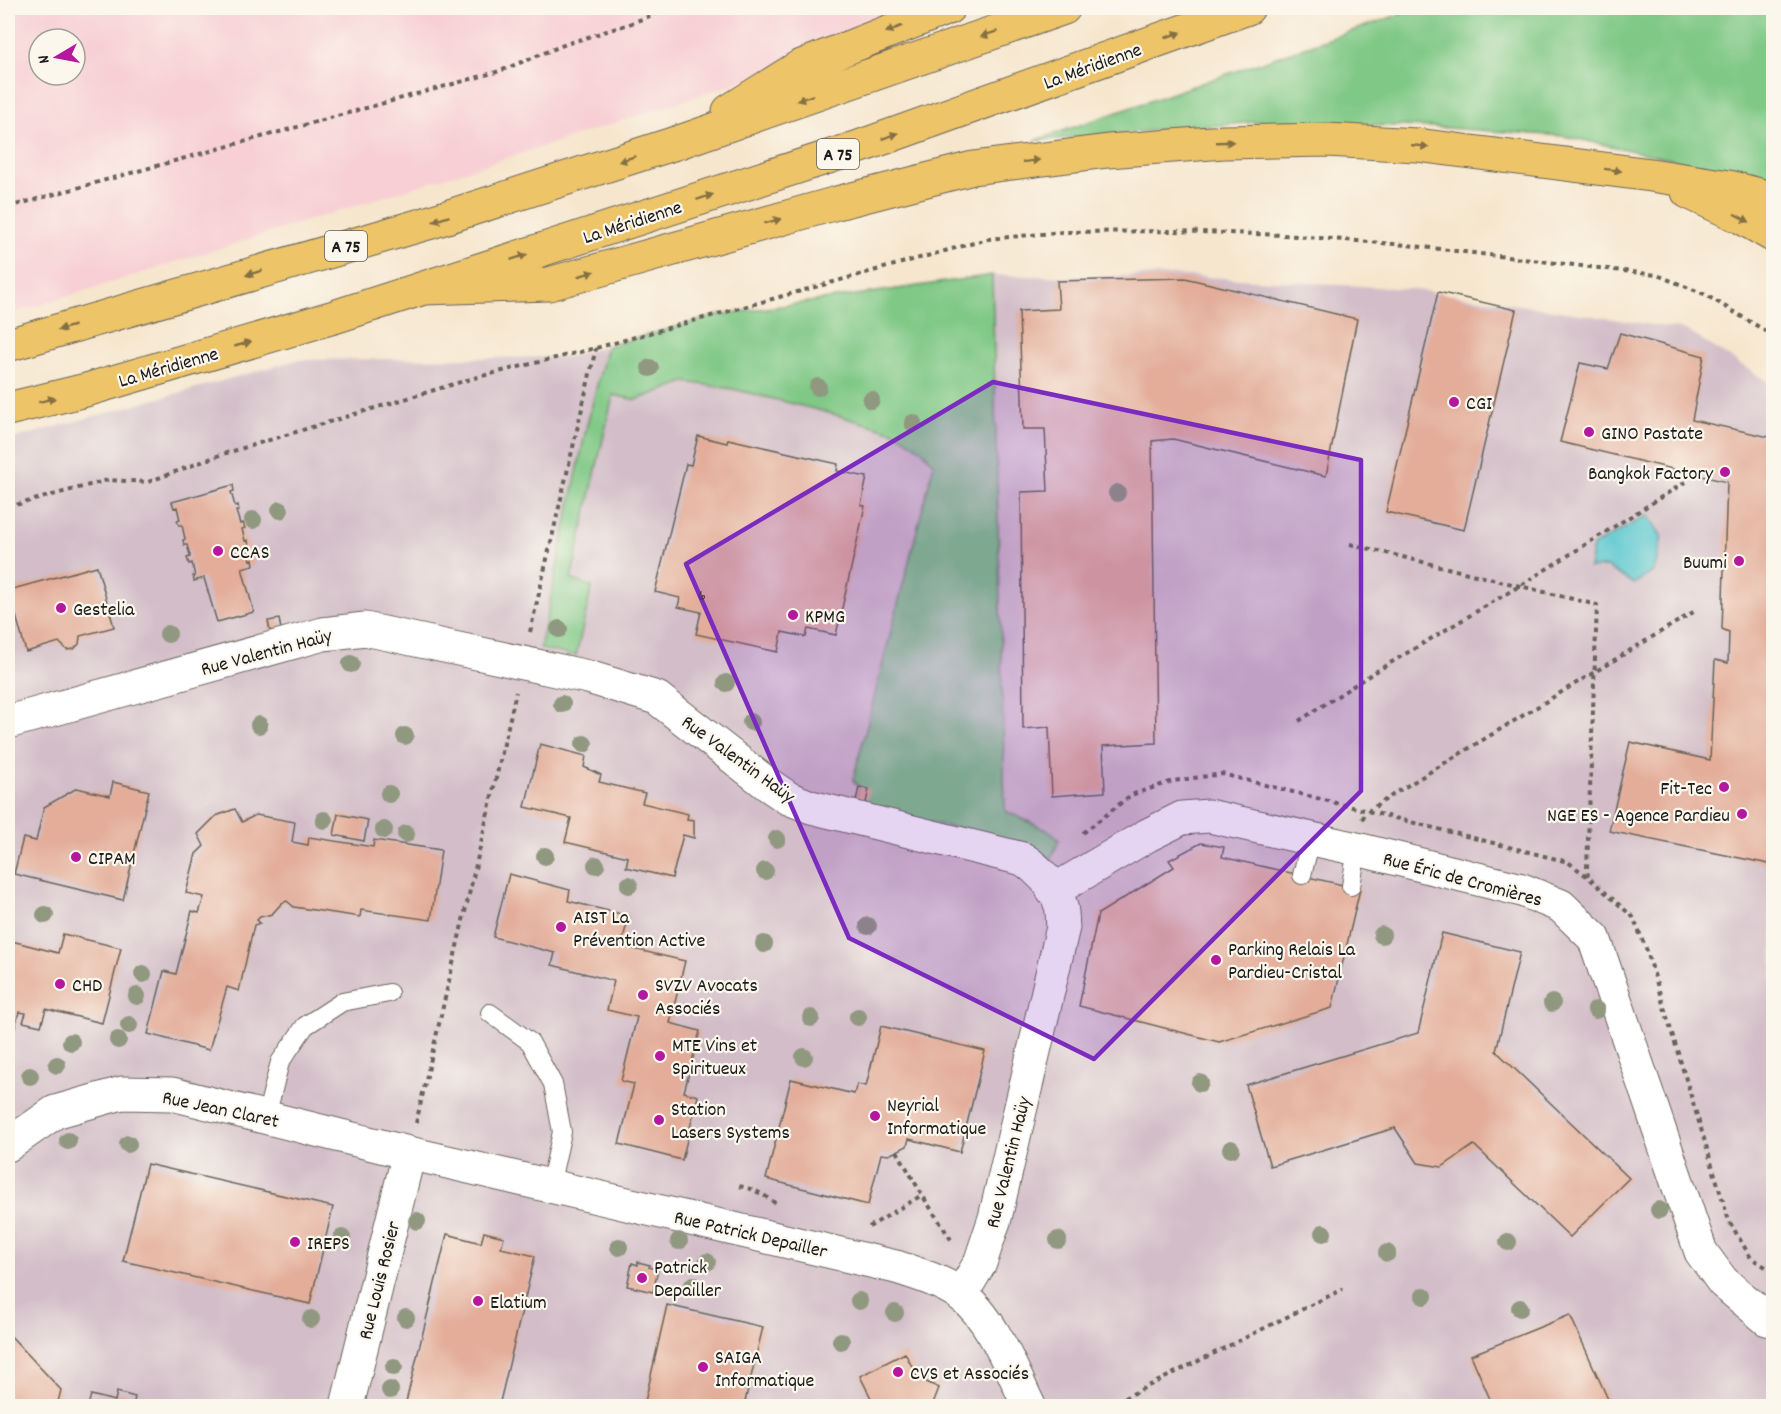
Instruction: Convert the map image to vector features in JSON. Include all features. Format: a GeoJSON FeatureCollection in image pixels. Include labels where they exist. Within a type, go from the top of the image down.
{"type":"FeatureCollection","features":[{"type":"Feature","properties":{"kind":"highway"},"geometry":{"type":"LineString","coordinates":[[682,141],[799,67],[948,8]]}},
{"type":"Feature","properties":{"kind":"highway","name":"A 75"},"geometry":{"type":"LineString","coordinates":[[8,345],[428,223],[682,141],[1064,8]]}},
{"type":"Feature","properties":{"kind":"highway","name":"La Méridienne"},"geometry":{"type":"LineString","coordinates":[[8,410],[334,317],[854,149],[1248,8]]}},
{"type":"Feature","properties":{"kind":"highway"},"geometry":{"type":"LineString","coordinates":[[424,288],[549,284],[837,203],[973,168],[1108,151],[1224,142],[1328,140],[1417,145],[1651,175],[1729,187],[1773,199]]}},
{"type":"Feature","properties":{"kind":"highway"},"geometry":{"type":"LineString","coordinates":[[1651,175],[1741,217],[1773,236]]}},
{"type":"Feature","properties":{"kind":"street","name":"Rue Valentin Haüy"},"geometry":{"type":"LineString","coordinates":[[8,722],[323,634],[364,629],[588,677],[657,698],[788,798],[811,807],[1023,859],[1038,869],[1053,891],[1060,903],[1063,927],[995,1218],[980,1263],[961,1294]]}},
{"type":"Feature","properties":{"kind":"street","name":"Rue Éric de Cromières"},"geometry":{"type":"LineString","coordinates":[[1053,891],[1148,835],[1182,818],[1209,816],[1311,839],[1363,831],[1561,906],[1594,938],[1701,1251],[1723,1282],[1767,1319],[1773,1321]]}},
{"type":"Feature","properties":{"kind":"street","name":"Rue Jean Claret"},"geometry":{"type":"LineString","coordinates":[[8,1145],[55,1112],[122,1093],[172,1094],[409,1153]]}},
{"type":"Feature","properties":{"kind":"street","name":"Rue Patrick Depailler"},"geometry":{"type":"LineString","coordinates":[[409,1153],[897,1267],[932,1279],[961,1294],[983,1317],[1029,1407]]}},
{"type":"Feature","properties":{"kind":"street","name":"Rue Louis Rosier"},"geometry":{"type":"LineString","coordinates":[[347,1407],[409,1153]]}},
{"type":"Feature","properties":{"kind":"lane"},"geometry":{"type":"LineString","coordinates":[[1350,886],[1363,831]]}},
{"type":"Feature","properties":{"kind":"lane"},"geometry":{"type":"LineString","coordinates":[[1302,875],[1311,839]]}},
{"type":"Feature","properties":{"kind":"lane"},"geometry":{"type":"LineString","coordinates":[[266,1117],[280,1062],[305,1026],[342,1002],[390,993]]}},
{"type":"Feature","properties":{"kind":"lane"},"geometry":{"type":"LineString","coordinates":[[490,1013],[531,1042],[553,1084],[562,1132],[550,1186]]}},
{"type":"Feature","properties":{"kind":"path"},"geometry":{"type":"LineString","coordinates":[[8,207],[500,71],[566,44],[629,24],[669,8]]}},
{"type":"Feature","properties":{"kind":"path"},"geometry":{"type":"LineString","coordinates":[[8,507],[108,480],[148,482],[220,455],[474,378],[596,348],[988,239],[1063,232],[1176,231],[1283,235],[1406,244],[1657,275],[1704,294],[1773,336]]}},
{"type":"Feature","properties":{"kind":"path"},"geometry":{"type":"LineString","coordinates":[[533,623],[596,348]]}},
{"type":"Feature","properties":{"kind":"path"},"geometry":{"type":"LineString","coordinates":[[1299,721],[1687,481]]}},
{"type":"Feature","properties":{"kind":"path"},"geometry":{"type":"LineString","coordinates":[[1350,544],[1597,605],[1588,877]]}},
{"type":"Feature","properties":{"kind":"path"},"geometry":{"type":"LineString","coordinates":[[1363,831],[1367,812],[1695,611]]}},
{"type":"Feature","properties":{"kind":"path"},"geometry":{"type":"LineString","coordinates":[[409,1153],[512,712]]}},
{"type":"Feature","properties":{"kind":"path"},"geometry":{"type":"LineString","coordinates":[[1075,840],[1131,795],[1173,781],[1222,774],[1568,862],[1633,918],[1647,951],[1729,1221],[1751,1258],[1773,1272]]}},
{"type":"Feature","properties":{"kind":"path"},"geometry":{"type":"LineString","coordinates":[[858,1224],[870,1227],[921,1195],[897,1151]]}},
{"type":"Feature","properties":{"kind":"path"},"geometry":{"type":"LineString","coordinates":[[739,1186],[753,1189],[770,1198],[777,1206]]}},
{"type":"Feature","properties":{"kind":"path"},"geometry":{"type":"LineString","coordinates":[[1108,1407],[1343,1289]]}},
{"type":"Feature","properties":{"kind":"highlighted area"},"geometry":{"type":"Polygon","coordinates":[[[993,382],[1361,460],[1361,791],[1094,1059],[849,938],[686,564],[993,382]]]}},
{"type":"Feature","properties":{"kind":"shaded area"},"geometry":{"type":"Polygon","coordinates":[[[8,8],[949,8],[820,56],[557,142],[8,315],[8,8]]]}},
{"type":"Feature","properties":{"kind":"shaded area"},"geometry":{"type":"Polygon","coordinates":[[[992,275],[1071,277],[1171,275],[1411,289],[1461,296],[1686,330],[1773,385],[1773,1406],[8,1406],[8,440],[297,360],[566,357],[719,315],[992,275]]]}},
{"type":"Feature","properties":{"kind":"green space"},"geometry":{"type":"Polygon","coordinates":[[[1418,8],[1773,8],[1773,181],[1564,136],[1431,127],[1256,122],[1034,141],[1418,8]]]}},
{"type":"Feature","properties":{"kind":"green space"},"geometry":{"type":"Polygon","coordinates":[[[992,275],[1005,811],[1051,832],[1059,840],[1051,859],[1026,845],[855,805],[859,787],[853,780],[934,464],[922,450],[895,432],[733,389],[685,382],[636,400],[613,395],[571,579],[592,587],[576,656],[540,649],[586,429],[607,346],[719,315],[992,275]]]}},
{"type":"Feature","properties":{"kind":"water"},"geometry":{"type":"Polygon","coordinates":[[[1648,515],[1662,537],[1654,571],[1634,584],[1607,567],[1589,568],[1593,546],[1648,515]]]}},
{"type":"Feature","properties":{"kind":"building"},"geometry":{"type":"Polygon","coordinates":[[[1185,278],[1357,319],[1326,476],[1173,439],[1152,441],[1156,743],[1103,746],[1105,792],[1052,796],[1049,727],[1023,729],[1021,492],[1048,491],[1045,429],[1023,429],[1019,311],[1059,309],[1057,281],[1185,278]]]}},
{"type":"Feature","properties":{"kind":"building"},"geometry":{"type":"Polygon","coordinates":[[[1438,292],[1516,310],[1464,530],[1386,512],[1438,292]]]}},
{"type":"Feature","properties":{"kind":"building"},"geometry":{"type":"Polygon","coordinates":[[[1620,333],[1704,356],[1692,420],[1774,438],[1774,865],[1609,831],[1630,742],[1710,760],[1715,660],[1728,663],[1729,632],[1722,629],[1727,482],[1560,442],[1580,363],[1608,369],[1620,333]]]}},
{"type":"Feature","properties":{"kind":"building"},"geometry":{"type":"Polygon","coordinates":[[[698,436],[727,443],[728,439],[838,464],[837,471],[867,477],[861,505],[865,506],[836,635],[808,629],[806,637],[782,632],[778,652],[696,634],[701,612],[678,607],[680,598],[655,592],[686,464],[691,465],[698,436]]]}},
{"type":"Feature","properties":{"kind":"building","name":"CCAS"},"geometry":{"type":"Polygon","coordinates":[[[233,485],[234,491],[231,492],[235,506],[238,505],[239,511],[236,511],[240,524],[243,523],[245,528],[242,529],[249,547],[246,548],[254,565],[242,568],[254,612],[217,622],[204,578],[194,581],[192,563],[189,564],[187,558],[190,555],[187,545],[184,545],[182,525],[179,525],[177,521],[180,520],[177,507],[174,508],[172,502],[233,485]]]}},
{"type":"Feature","properties":{"kind":"building","name":"Gestelia"},"geometry":{"type":"Polygon","coordinates":[[[97,566],[114,627],[80,636],[79,644],[74,649],[67,650],[59,642],[26,652],[9,590],[97,566]]]}},
{"type":"Feature","properties":{"kind":"building"},"geometry":{"type":"Polygon","coordinates":[[[279,619],[281,629],[270,631],[268,621],[279,619]]]}},
{"type":"Feature","properties":{"kind":"building"},"geometry":{"type":"Polygon","coordinates":[[[540,744],[586,756],[584,767],[601,775],[599,782],[645,793],[642,803],[688,814],[687,819],[694,820],[694,838],[683,835],[672,878],[626,867],[628,857],[565,842],[571,818],[525,807],[540,744]]]}},
{"type":"Feature","properties":{"kind":"building","name":"CIPAM"},"geometry":{"type":"Polygon","coordinates":[[[113,782],[149,791],[123,900],[14,874],[23,838],[36,841],[44,807],[77,788],[110,796],[113,782]]]}},
{"type":"Feature","properties":{"kind":"building"},"geometry":{"type":"Polygon","coordinates":[[[859,787],[869,789],[865,807],[855,805],[859,787]]]}},
{"type":"Feature","properties":{"kind":"building"},"geometry":{"type":"Polygon","coordinates":[[[235,809],[242,822],[256,815],[295,822],[292,842],[308,845],[309,837],[373,847],[374,840],[441,850],[431,920],[361,910],[360,917],[294,907],[287,901],[272,914],[260,917],[257,920],[260,923],[254,925],[239,991],[227,987],[209,1050],[148,1034],[164,971],[176,974],[192,911],[199,913],[204,897],[186,893],[196,854],[204,846],[198,834],[216,816],[235,809]]]}},
{"type":"Feature","properties":{"kind":"building"},"geometry":{"type":"Polygon","coordinates":[[[338,814],[368,820],[364,841],[334,835],[338,814]]]}},
{"type":"Feature","properties":{"kind":"building","name":"Parking Relais La Pardieu-Cristal"},"geometry":{"type":"Polygon","coordinates":[[[1201,843],[1224,847],[1222,857],[1360,889],[1332,1008],[1219,1042],[1079,1006],[1098,914],[1174,867],[1169,860],[1201,843]]]}},
{"type":"Feature","properties":{"kind":"building"},"geometry":{"type":"Polygon","coordinates":[[[509,874],[570,890],[568,901],[629,916],[621,946],[685,961],[670,1023],[700,1031],[684,1092],[698,1096],[682,1160],[619,1144],[634,1084],[621,1081],[637,1017],[607,1010],[614,981],[552,965],[555,953],[493,937],[509,874]]]}},
{"type":"Feature","properties":{"kind":"building"},"geometry":{"type":"Polygon","coordinates":[[[1442,933],[1520,952],[1496,1051],[1629,1178],[1570,1237],[1474,1145],[1442,1167],[1418,1163],[1395,1128],[1270,1166],[1246,1085],[1418,1033],[1442,933]]]}},
{"type":"Feature","properties":{"kind":"building","name":"CHD"},"geometry":{"type":"Polygon","coordinates":[[[63,934],[121,948],[102,1023],[46,1009],[41,1026],[23,1022],[26,1013],[19,1012],[8,1053],[8,940],[58,953],[63,934]]]}},
{"type":"Feature","properties":{"kind":"building","name":"Neyrial Informatique"},"geometry":{"type":"Polygon","coordinates":[[[881,1026],[985,1051],[960,1152],[909,1139],[907,1146],[889,1155],[881,1154],[868,1205],[766,1179],[791,1079],[854,1094],[857,1084],[866,1086],[881,1026]]]}},
{"type":"Feature","properties":{"kind":"building"},"geometry":{"type":"Polygon","coordinates":[[[147,1164],[333,1207],[310,1304],[123,1261],[147,1164]]]}},
{"type":"Feature","properties":{"kind":"building","name":"Elatium"},"geometry":{"type":"Polygon","coordinates":[[[484,1232],[504,1237],[501,1248],[535,1256],[499,1406],[405,1406],[447,1234],[481,1243],[484,1232]]]}},
{"type":"Feature","properties":{"kind":"building","name":"Patrick Depailler"},"geometry":{"type":"Polygon","coordinates":[[[638,1262],[658,1270],[653,1292],[627,1286],[632,1263],[638,1265],[638,1262]]]}},
{"type":"Feature","properties":{"kind":"building","name":"SAIGA Informatique"},"geometry":{"type":"Polygon","coordinates":[[[667,1305],[763,1327],[744,1406],[644,1406],[667,1305]]]}},
{"type":"Feature","properties":{"kind":"building"},"geometry":{"type":"Polygon","coordinates":[[[1570,1315],[1611,1406],[1493,1406],[1471,1355],[1570,1315]]]}},
{"type":"Feature","properties":{"kind":"building"},"geometry":{"type":"Polygon","coordinates":[[[8,1333],[61,1390],[57,1406],[8,1406],[8,1333]]]}},
{"type":"Feature","properties":{"kind":"building"},"geometry":{"type":"Polygon","coordinates":[[[905,1353],[918,1378],[939,1388],[932,1406],[875,1406],[860,1376],[905,1353]]]}},
{"type":"Feature","properties":{"kind":"building"},"geometry":{"type":"Polygon","coordinates":[[[117,1392],[135,1397],[133,1406],[88,1406],[91,1395],[115,1401],[117,1392]]]}},
{"type":"Feature","properties":{"kind":"place","name":"CGI"},"geometry":{"type":"Point","coordinates":[1454,402]}},
{"type":"Feature","properties":{"kind":"place","name":"GINO Pastate"},"geometry":{"type":"Point","coordinates":[1589,432]}},
{"type":"Feature","properties":{"kind":"place","name":"Bangkok Factory"},"geometry":{"type":"Point","coordinates":[1725,472]}},
{"type":"Feature","properties":{"kind":"place","name":"CCAS"},"geometry":{"type":"Point","coordinates":[218,551]}},
{"type":"Feature","properties":{"kind":"place","name":"Buumi"},"geometry":{"type":"Point","coordinates":[1739,561]}},
{"type":"Feature","properties":{"kind":"place","name":"Gestelia"},"geometry":{"type":"Point","coordinates":[61,608]}},
{"type":"Feature","properties":{"kind":"place","name":"KPMG"},"geometry":{"type":"Point","coordinates":[793,615]}},
{"type":"Feature","properties":{"kind":"place","name":"Fit-Tec"},"geometry":{"type":"Point","coordinates":[1724,787]}},
{"type":"Feature","properties":{"kind":"place","name":"NGE ES - Agence Pardieu"},"geometry":{"type":"Point","coordinates":[1742,814]}},
{"type":"Feature","properties":{"kind":"place","name":"CIPAM"},"geometry":{"type":"Point","coordinates":[76,857]}},
{"type":"Feature","properties":{"kind":"place","name":"AIST La Prévention Active"},"geometry":{"type":"Point","coordinates":[561,927]}},
{"type":"Feature","properties":{"kind":"place","name":"Parking Relais La Pardieu-Cristal"},"geometry":{"type":"Point","coordinates":[1216,960]}},
{"type":"Feature","properties":{"kind":"place","name":"CHD"},"geometry":{"type":"Point","coordinates":[60,984]}},
{"type":"Feature","properties":{"kind":"place","name":"SVZV Avocats Associés"},"geometry":{"type":"Point","coordinates":[643,995]}},
{"type":"Feature","properties":{"kind":"place","name":"MTE Vins et Spiritueux"},"geometry":{"type":"Point","coordinates":[660,1056]}},
{"type":"Feature","properties":{"kind":"place","name":"Neyrial Informatique"},"geometry":{"type":"Point","coordinates":[875,1116]}},
{"type":"Feature","properties":{"kind":"place","name":"Station Lasers Systems"},"geometry":{"type":"Point","coordinates":[659,1120]}},
{"type":"Feature","properties":{"kind":"place","name":"IREPS"},"geometry":{"type":"Point","coordinates":[295,1242]}},
{"type":"Feature","properties":{"kind":"place","name":"Patrick Depailler"},"geometry":{"type":"Point","coordinates":[642,1278]}},
{"type":"Feature","properties":{"kind":"place","name":"Elatium"},"geometry":{"type":"Point","coordinates":[478,1301]}},
{"type":"Feature","properties":{"kind":"place","name":"SAIGA Informatique"},"geometry":{"type":"Point","coordinates":[703,1367]}},
{"type":"Feature","properties":{"kind":"place","name":"CVS et Associés"},"geometry":{"type":"Point","coordinates":[898,1372]}}]}
